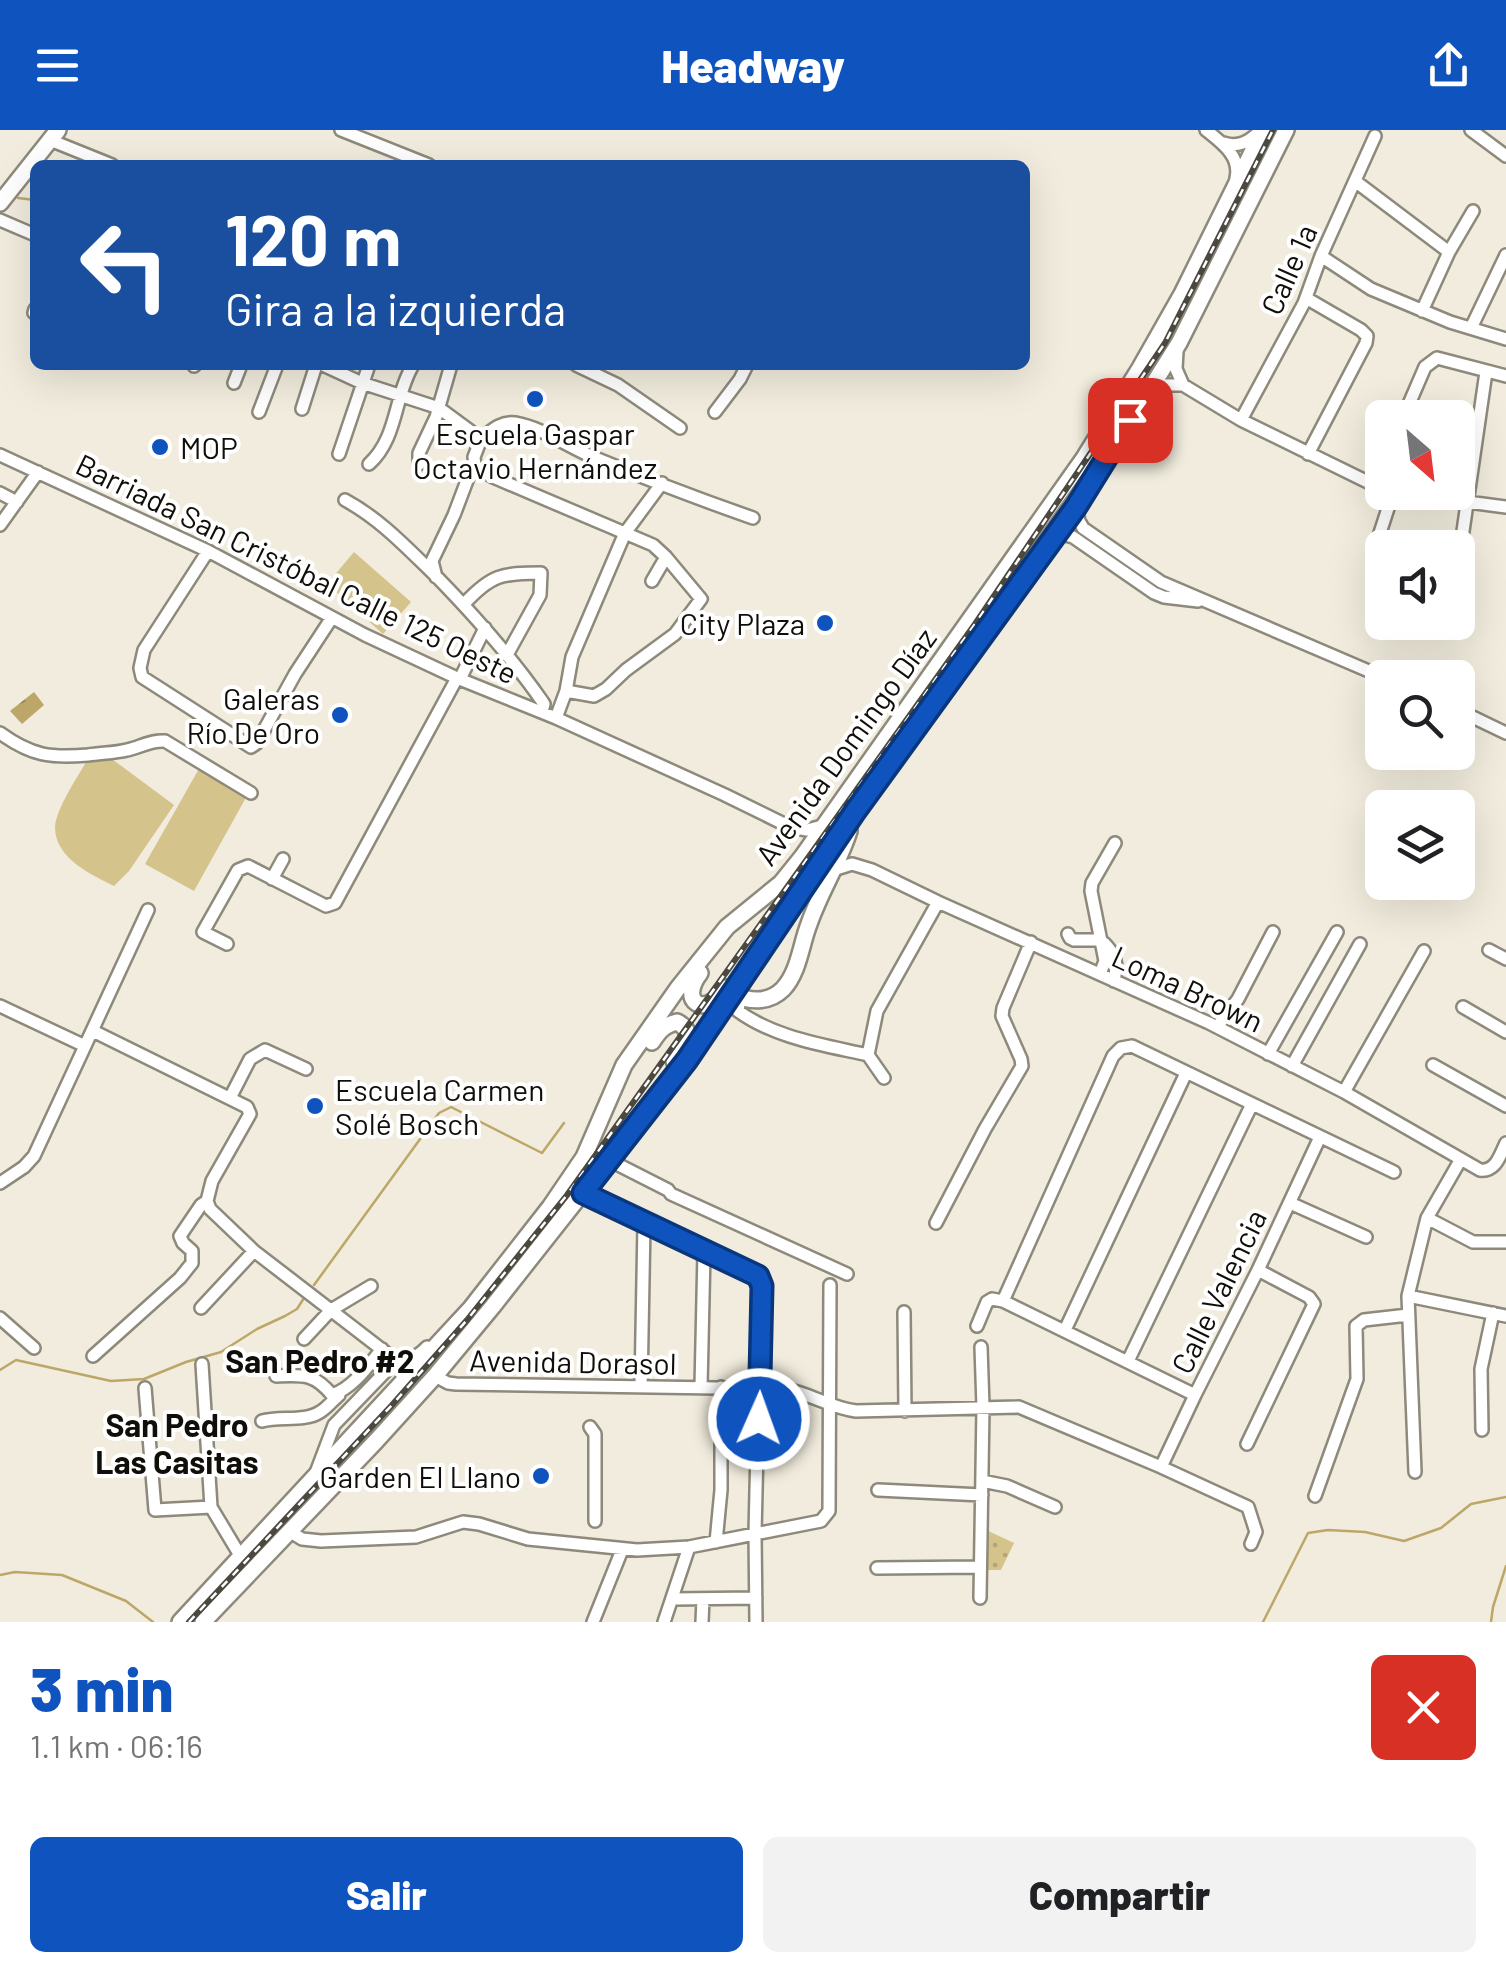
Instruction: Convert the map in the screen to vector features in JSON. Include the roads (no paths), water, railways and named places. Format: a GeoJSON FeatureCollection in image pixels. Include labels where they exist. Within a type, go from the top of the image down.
{"type":"FeatureCollection","features":[{"type":"Feature","properties":{"kind":"main road","name":"Avenida Domingo Díaz"},"geometry":{"type":"LineString","coordinates":[[180,1622],[471,1308],[550,1208],[584,1158],[624,1065],[678,988],[728,926],[781,884],[802,857],[1084,458],[1182,294],[1262,130]]}},
{"type":"Feature","properties":{"kind":"main road","name":"Avenida Domingo Díaz"},"geometry":{"type":"LineString","coordinates":[[203,1622],[435,1376],[736,996],[789,908],[854,813],[1076,507],[1144,400],[1210,285],[1286,130]]}},
{"type":"Feature","properties":{"kind":"main road"},"geometry":{"type":"LineString","coordinates":[[34,160],[54,135]]}},
{"type":"Feature","properties":{"kind":"main road"},"geometry":{"type":"LineString","coordinates":[[0,203],[30,165]]}},
{"type":"Feature","properties":{"kind":"main road"},"geometry":{"type":"LineString","coordinates":[[736,996],[755,1000],[770,997],[787,984],[854,813]]}},
{"type":"Feature","properties":{"kind":"main road"},"geometry":{"type":"LineString","coordinates":[[751,906],[694,980],[691,995],[696,1002],[704,1006],[719,998],[789,908]]}},
{"type":"Feature","properties":{"kind":"main road"},"geometry":{"type":"LineString","coordinates":[[607,1108],[662,1028],[677,1022],[688,1031],[688,1039],[656,1086],[645,1112]]}},
{"type":"Feature","properties":{"kind":"street"},"geometry":{"type":"LineString","coordinates":[[341,130],[416,160]]}},
{"type":"Feature","properties":{"kind":"street"},"geometry":{"type":"LineString","coordinates":[[1206,130],[1238,164],[1230,195]]}},
{"type":"Feature","properties":{"kind":"street"},"geometry":{"type":"LineString","coordinates":[[1220,141],[1243,143],[1262,130]]}},
{"type":"Feature","properties":{"kind":"street"},"geometry":{"type":"LineString","coordinates":[[1471,130],[1506,156]]}},
{"type":"Feature","properties":{"kind":"street"},"geometry":{"type":"LineString","coordinates":[[54,135],[102,160]]}},
{"type":"Feature","properties":{"kind":"street","name":"Calle 1a"},"geometry":{"type":"LineString","coordinates":[[1241,420],[1306,298],[1375,136]]}},
{"type":"Feature","properties":{"kind":"street"},"geometry":{"type":"LineString","coordinates":[[1354,181],[1449,252]]}},
{"type":"Feature","properties":{"kind":"street"},"geometry":{"type":"LineString","coordinates":[[1422,310],[1449,252],[1474,211]]}},
{"type":"Feature","properties":{"kind":"street"},"geometry":{"type":"LineString","coordinates":[[0,220],[30,233]]}},
{"type":"Feature","properties":{"kind":"street"},"geometry":{"type":"LineString","coordinates":[[1471,328],[1506,255]]}},
{"type":"Feature","properties":{"kind":"street"},"geometry":{"type":"LineString","coordinates":[[1321,256],[1371,289],[1506,339]]}},
{"type":"Feature","properties":{"kind":"street"},"geometry":{"type":"LineString","coordinates":[[1306,298],[1366,336],[1366,343],[1308,454]]}},
{"type":"Feature","properties":{"kind":"street"},"geometry":{"type":"LineString","coordinates":[[1179,343],[1175,360],[1183,385]]}},
{"type":"Feature","properties":{"kind":"street"},"geometry":{"type":"LineString","coordinates":[[1411,400],[1425,367],[1437,358],[1506,376]]}},
{"type":"Feature","properties":{"kind":"street"},"geometry":{"type":"LineString","coordinates":[[234,383],[239,370]]}},
{"type":"Feature","properties":{"kind":"street"},"geometry":{"type":"LineString","coordinates":[[258,412],[275,370]]}},
{"type":"Feature","properties":{"kind":"street"},"geometry":{"type":"LineString","coordinates":[[302,409],[317,370]]}},
{"type":"Feature","properties":{"kind":"street"},"geometry":{"type":"LineString","coordinates":[[331,370],[439,408],[481,439]]}},
{"type":"Feature","properties":{"kind":"street"},"geometry":{"type":"LineString","coordinates":[[339,454],[367,370]]}},
{"type":"Feature","properties":{"kind":"street"},"geometry":{"type":"LineString","coordinates":[[369,464],[381,453],[411,370]]}},
{"type":"Feature","properties":{"kind":"street"},"geometry":{"type":"LineString","coordinates":[[419,464],[450,370]]}},
{"type":"Feature","properties":{"kind":"street"},"geometry":{"type":"LineString","coordinates":[[586,370],[618,385],[680,428]]}},
{"type":"Feature","properties":{"kind":"street"},"geometry":{"type":"LineString","coordinates":[[715,412],[744,370]]}},
{"type":"Feature","properties":{"kind":"street"},"geometry":{"type":"LineString","coordinates":[[1475,453],[1486,372]]}},
{"type":"Feature","properties":{"kind":"street"},"geometry":{"type":"LineString","coordinates":[[1144,400],[1166,386],[1183,385],[1241,420],[1365,482]]}},
{"type":"Feature","properties":{"kind":"street"},"geometry":{"type":"LineString","coordinates":[[436,577],[432,561],[475,466],[481,439],[501,424],[511,422],[550,434],[573,448],[753,518]]}},
{"type":"Feature","properties":{"kind":"street","name":"Barriada San Cristóbal Calle 125 Oeste"},"geometry":{"type":"LineString","coordinates":[[0,455],[208,551],[332,619],[790,827],[807,830],[826,825]]}},
{"type":"Feature","properties":{"kind":"street"},"geometry":{"type":"LineString","coordinates":[[475,466],[653,545],[701,599],[675,634],[606,689],[594,696],[566,691]]}},
{"type":"Feature","properties":{"kind":"street"},"geometry":{"type":"LineString","coordinates":[[0,525],[38,472]]}},
{"type":"Feature","properties":{"kind":"street"},"geometry":{"type":"LineString","coordinates":[[556,718],[572,657],[626,533],[662,483]]}},
{"type":"Feature","properties":{"kind":"street"},"geometry":{"type":"LineString","coordinates":[[0,493],[17,502]]}},
{"type":"Feature","properties":{"kind":"street"},"geometry":{"type":"LineString","coordinates":[[344,500],[368,512],[464,604],[508,653],[542,700],[542,712]]}},
{"type":"Feature","properties":{"kind":"street"},"geometry":{"type":"LineString","coordinates":[[1475,505],[1506,507]]}},
{"type":"Feature","properties":{"kind":"street"},"geometry":{"type":"LineString","coordinates":[[1076,507],[1078,522],[1111,556]]}},
{"type":"Feature","properties":{"kind":"street"},"geometry":{"type":"LineString","coordinates":[[1058,532],[1365,669]]}},
{"type":"Feature","properties":{"kind":"street"},"geometry":{"type":"LineString","coordinates":[[208,551],[144,650],[140,673],[251,747],[258,744],[294,674],[332,619]]}},
{"type":"Feature","properties":{"kind":"street"},"geometry":{"type":"LineString","coordinates":[[652,581],[666,557]]}},
{"type":"Feature","properties":{"kind":"street"},"geometry":{"type":"LineString","coordinates":[[464,604],[484,582],[510,573],[541,572],[540,595],[508,653]]}},
{"type":"Feature","properties":{"kind":"street"},"geometry":{"type":"LineString","coordinates":[[227,944],[202,932],[238,870],[248,866],[326,906],[334,903],[485,628]]}},
{"type":"Feature","properties":{"kind":"street"},"geometry":{"type":"LineString","coordinates":[[1475,718],[1506,733]]}},
{"type":"Feature","properties":{"kind":"street"},"geometry":{"type":"LineString","coordinates":[[0,733],[30,752],[46,756],[115,752],[152,740],[165,741],[252,793]]}},
{"type":"Feature","properties":{"kind":"street"},"geometry":{"type":"LineString","coordinates":[[790,827],[799,839],[802,857]]}},
{"type":"Feature","properties":{"kind":"street"},"geometry":{"type":"LineString","coordinates":[[846,841],[849,854],[859,864]]}},
{"type":"Feature","properties":{"kind":"street"},"geometry":{"type":"LineString","coordinates":[[1100,974],[1105,961],[1092,883],[1115,843]]}},
{"type":"Feature","properties":{"kind":"street"},"geometry":{"type":"LineString","coordinates":[[272,878],[283,859]]}},
{"type":"Feature","properties":{"kind":"street"},"geometry":{"type":"LineString","coordinates":[[834,870],[859,864]]}},
{"type":"Feature","properties":{"kind":"street","name":"Loma Brown"},"geometry":{"type":"LineString","coordinates":[[859,864],[1217,1027],[1344,1092],[1480,1170],[1494,1166],[1506,1143]]}},
{"type":"Feature","properties":{"kind":"street"},"geometry":{"type":"LineString","coordinates":[[868,1055],[877,1011],[938,902]]}},
{"type":"Feature","properties":{"kind":"street"},"geometry":{"type":"LineString","coordinates":[[0,1184],[34,1156],[148,910]]}},
{"type":"Feature","properties":{"kind":"street"},"geometry":{"type":"LineString","coordinates":[[1217,1027],[1238,999],[1273,932]]}},
{"type":"Feature","properties":{"kind":"street"},"geometry":{"type":"LineString","coordinates":[[1268,1054],[1337,932]]}},
{"type":"Feature","properties":{"kind":"street"},"geometry":{"type":"LineString","coordinates":[[1068,934],[1074,940],[1101,940],[1114,955],[1114,981]]}},
{"type":"Feature","properties":{"kind":"street"},"geometry":{"type":"LineString","coordinates":[[936,1223],[1022,1066],[1002,1016],[1030,942]]}},
{"type":"Feature","properties":{"kind":"street"},"geometry":{"type":"LineString","coordinates":[[1292,1066],[1360,944]]}},
{"type":"Feature","properties":{"kind":"street"},"geometry":{"type":"LineString","coordinates":[[1344,1092],[1424,950]]}},
{"type":"Feature","properties":{"kind":"street"},"geometry":{"type":"LineString","coordinates":[[1489,950],[1506,959]]}},
{"type":"Feature","properties":{"kind":"street"},"geometry":{"type":"LineString","coordinates":[[736,996],[738,1011],[750,1020],[803,1041],[868,1055],[884,1078]]}},
{"type":"Feature","properties":{"kind":"street"},"geometry":{"type":"LineString","coordinates":[[0,1006],[86,1046]]}},
{"type":"Feature","properties":{"kind":"street"},"geometry":{"type":"LineString","coordinates":[[1463,1007],[1506,1032]]}},
{"type":"Feature","properties":{"kind":"street"},"geometry":{"type":"LineString","coordinates":[[93,1032],[247,1106],[250,1114],[212,1181],[206,1201],[180,1236],[192,1251],[192,1262],[180,1278],[93,1356]]}},
{"type":"Feature","properties":{"kind":"street"},"geometry":{"type":"LineString","coordinates":[[1003,1301],[1112,1056],[1121,1048],[1132,1046],[1394,1172]]}},
{"type":"Feature","properties":{"kind":"street"},"geometry":{"type":"LineString","coordinates":[[230,1098],[250,1059],[266,1050],[306,1069]]}},
{"type":"Feature","properties":{"kind":"street"},"geometry":{"type":"LineString","coordinates":[[1433,1066],[1506,1106]]}},
{"type":"Feature","properties":{"kind":"street"},"geometry":{"type":"LineString","coordinates":[[1064,1330],[1186,1073]]}},
{"type":"Feature","properties":{"kind":"street"},"geometry":{"type":"LineString","coordinates":[[1128,1361],[1252,1104]]}},
{"type":"Feature","properties":{"kind":"street","name":"Calle Valencia"},"geometry":{"type":"LineString","coordinates":[[1161,1468],[1320,1137]]}},
{"type":"Feature","properties":{"kind":"street"},"geometry":{"type":"LineString","coordinates":[[1415,1472],[1408,1296],[1426,1218],[1461,1159]]}},
{"type":"Feature","properties":{"kind":"street"},"geometry":{"type":"LineString","coordinates":[[606,1162],[667,1195],[847,1274]]}},
{"type":"Feature","properties":{"kind":"street"},"geometry":{"type":"LineString","coordinates":[[583,1193],[754,1272],[761,1281],[756,1622]]}},
{"type":"Feature","properties":{"kind":"street"},"geometry":{"type":"LineString","coordinates":[[206,1201],[220,1220],[254,1251],[386,1352],[406,1360],[418,1356],[454,1319],[471,1308]]}},
{"type":"Feature","properties":{"kind":"street"},"geometry":{"type":"LineString","coordinates":[[1290,1203],[1366,1236]]}},
{"type":"Feature","properties":{"kind":"street"},"geometry":{"type":"LineString","coordinates":[[1426,1218],[1473,1242],[1506,1242]]}},
{"type":"Feature","properties":{"kind":"street"},"geometry":{"type":"LineString","coordinates":[[640,1386],[644,1224]]}},
{"type":"Feature","properties":{"kind":"street"},"geometry":{"type":"LineString","coordinates":[[201,1308],[254,1251]]}},
{"type":"Feature","properties":{"kind":"street"},"geometry":{"type":"LineString","coordinates":[[701,1387],[704,1252]]}},
{"type":"Feature","properties":{"kind":"street"},"geometry":{"type":"LineString","coordinates":[[1247,1444],[1314,1304],[1309,1296],[1258,1270]]}},
{"type":"Feature","properties":{"kind":"street"},"geometry":{"type":"LineString","coordinates":[[290,1531],[321,1541],[416,1537],[464,1522],[528,1539],[622,1550],[689,1547],[817,1522],[829,1511],[830,1285]]}},
{"type":"Feature","properties":{"kind":"street"},"geometry":{"type":"LineString","coordinates":[[304,1338],[331,1310],[372,1286]]}},
{"type":"Feature","properties":{"kind":"street"},"geometry":{"type":"LineString","coordinates":[[1408,1296],[1499,1315],[1481,1369],[1482,1430]]}},
{"type":"Feature","properties":{"kind":"street"},"geometry":{"type":"LineString","coordinates":[[977,1326],[988,1302],[1003,1301],[1195,1395]]}},
{"type":"Feature","properties":{"kind":"street"},"geometry":{"type":"LineString","coordinates":[[904,1312],[905,1411]]}},
{"type":"Feature","properties":{"kind":"street"},"geometry":{"type":"LineString","coordinates":[[1315,1496],[1358,1379],[1356,1326],[1364,1320],[1408,1315]]}},
{"type":"Feature","properties":{"kind":"street"},"geometry":{"type":"LineString","coordinates":[[0,1318],[34,1348]]}},
{"type":"Feature","properties":{"kind":"street"},"geometry":{"type":"LineString","coordinates":[[980,1598],[981,1348]]}},
{"type":"Feature","properties":{"kind":"street"},"geometry":{"type":"LineString","coordinates":[[262,1422],[319,1413],[386,1352]]}},
{"type":"Feature","properties":{"kind":"street"},"geometry":{"type":"LineString","coordinates":[[313,1481],[334,1425],[386,1371],[391,1362],[386,1352]]}},
{"type":"Feature","properties":{"kind":"street"},"geometry":{"type":"LineString","coordinates":[[202,1364],[211,1507],[241,1557]]}},
{"type":"Feature","properties":{"kind":"street"},"geometry":{"type":"LineString","coordinates":[[276,1376],[310,1375],[332,1395],[342,1392]]}},
{"type":"Feature","properties":{"kind":"street","name":"Avenida Dorasol"},"geometry":{"type":"LineString","coordinates":[[435,1376],[456,1384],[799,1391],[856,1411],[1019,1406],[1248,1508],[1256,1532],[1251,1544]]}},
{"type":"Feature","properties":{"kind":"street"},"geometry":{"type":"LineString","coordinates":[[716,1542],[721,1387]]}},
{"type":"Feature","properties":{"kind":"street"},"geometry":{"type":"LineString","coordinates":[[145,1388],[155,1510],[211,1507]]}},
{"type":"Feature","properties":{"kind":"street"},"geometry":{"type":"LineString","coordinates":[[590,1427],[595,1434],[594,1521]]}},
{"type":"Feature","properties":{"kind":"street"},"geometry":{"type":"LineString","coordinates":[[878,1490],[1007,1486],[1055,1508]]}},
{"type":"Feature","properties":{"kind":"street"},"geometry":{"type":"LineString","coordinates":[[664,1622],[689,1547]]}},
{"type":"Feature","properties":{"kind":"street"},"geometry":{"type":"LineString","coordinates":[[594,1622],[622,1550]]}},
{"type":"Feature","properties":{"kind":"street"},"geometry":{"type":"LineString","coordinates":[[878,1568],[980,1567]]}},
{"type":"Feature","properties":{"kind":"street"},"geometry":{"type":"LineString","coordinates":[[673,1599],[756,1598]]}},
{"type":"Feature","properties":{"kind":"street"},"geometry":{"type":"LineString","coordinates":[[702,1622],[703,1599]]}},
{"type":"Feature","properties":{"kind":"water"},"geometry":{"type":"Polygon","coordinates":[[[34,692],[44,705],[22,724],[10,711],[34,692]]]}},
{"type":"Feature","properties":{"kind":"waterway"},"geometry":{"type":"LineString","coordinates":[[18,198],[30,199]]}},
{"type":"Feature","properties":{"kind":"waterway"},"geometry":{"type":"LineString","coordinates":[[314,1285],[439,1113],[451,1107],[542,1153],[564,1123]]}},
{"type":"Feature","properties":{"kind":"waterway"},"geometry":{"type":"LineString","coordinates":[[0,1370],[16,1360],[111,1381],[144,1379],[221,1352],[297,1309],[304,1298]]}},
{"type":"Feature","properties":{"kind":"waterway"},"geometry":{"type":"LineString","coordinates":[[1263,1622],[1308,1533],[1365,1532],[1404,1541],[1441,1528],[1471,1504],[1506,1497]]}},
{"type":"Feature","properties":{"kind":"waterway"},"geometry":{"type":"LineString","coordinates":[[1491,1622],[1506,1566]]}},
{"type":"Feature","properties":{"kind":"waterway"},"geometry":{"type":"LineString","coordinates":[[0,1575],[62,1575],[126,1601],[153,1622]]}},
{"type":"Feature","properties":{"kind":"railway"},"geometry":{"type":"LineString","coordinates":[[189,1622],[392,1405],[467,1320],[567,1195],[975,624],[1165,343],[1273,130]]}},
{"type":"Feature","properties":{"kind":"place","name":"Escuela Gaspar Octavio Hernández"},"geometry":{"type":"Point","coordinates":[535,399]}},
{"type":"Feature","properties":{"kind":"place","name":"MOP"},"geometry":{"type":"Point","coordinates":[160,447]}},
{"type":"Feature","properties":{"kind":"place","name":"City Plaza"},"geometry":{"type":"Point","coordinates":[825,623]}},
{"type":"Feature","properties":{"kind":"place","name":"Galeras Río De Oro"},"geometry":{"type":"Point","coordinates":[340,715]}},
{"type":"Feature","properties":{"kind":"place","name":"Escuela Carmen Solé Bosch"},"geometry":{"type":"Point","coordinates":[315,1106]}},
{"type":"Feature","properties":{"kind":"place","name":"Garden El Llano"},"geometry":{"type":"Point","coordinates":[541,1476]}},
{"type":"Feature","properties":{"kind":"district","name":"San Pedro #2"},"geometry":{"type":"Point","coordinates":[320,1360]}},
{"type":"Feature","properties":{"kind":"district","name":"San Pedro Las Casitas"},"geometry":{"type":"Point","coordinates":[177,1442]}}]}
